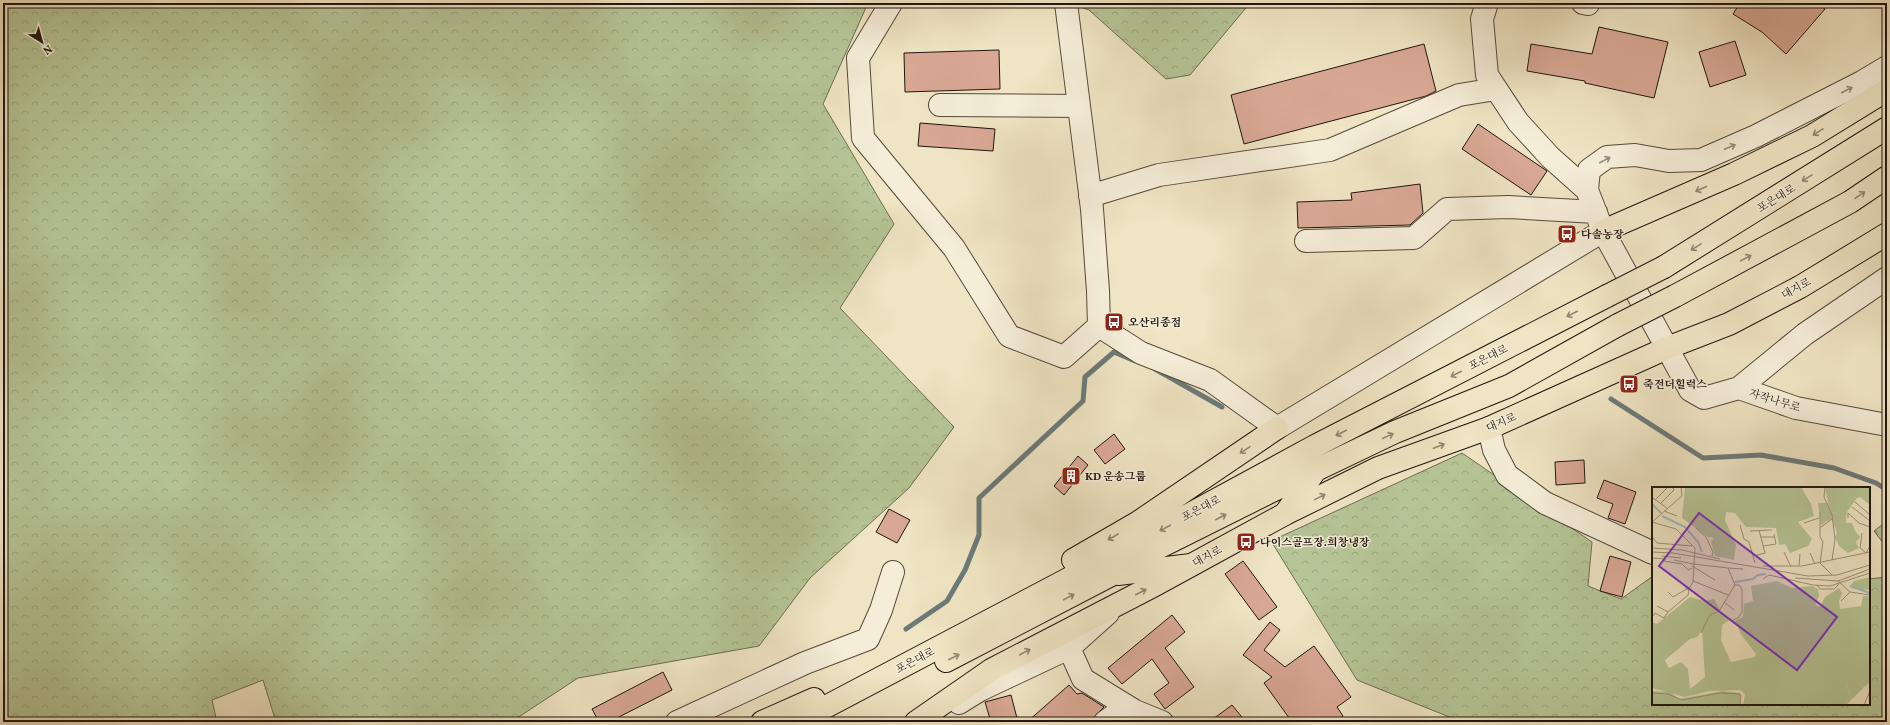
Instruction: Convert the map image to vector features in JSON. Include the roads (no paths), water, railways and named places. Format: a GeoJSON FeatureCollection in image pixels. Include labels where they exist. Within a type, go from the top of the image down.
{"type":"FeatureCollection","features":[{"type":"Feature","properties":{"kind":"main road"},"geometry":{"type":"LineString","coordinates":[[1600,222],[1734,174],[1812,136],[1887,90]]}},
{"type":"Feature","properties":{"kind":"main road","name":"포은대로"},"geometry":{"type":"LineString","coordinates":[[801,713],[852,694],[1315,446],[1664,267],[1887,128]]}},
{"type":"Feature","properties":{"kind":"main road","name":"포은대로"},"geometry":{"type":"LineString","coordinates":[[830,722],[1111,575],[1140,557],[1317,469],[1395,432],[1509,386],[1618,325],[1850,202],[1887,177]]}},
{"type":"Feature","properties":{"kind":"main road","name":"대지로"},"geometry":{"type":"LineString","coordinates":[[916,722],[991,670],[1113,607],[1285,514],[1378,468],[1489,428],[1667,348],[1728,324],[1800,287],[1887,234]]}},
{"type":"Feature","properties":{"kind":"main road"},"geometry":{"type":"LineString","coordinates":[[762,722],[801,713],[965,623],[1137,523],[1277,428]]}},
{"type":"Feature","properties":{"kind":"main road"},"geometry":{"type":"LineString","coordinates":[[1285,514],[1317,469]]}},
{"type":"Feature","properties":{"kind":"main road"},"geometry":{"type":"LineString","coordinates":[[1111,575],[1191,565]]}},
{"type":"Feature","properties":{"kind":"main road"},"geometry":{"type":"LineString","coordinates":[[944,645],[965,623]]}},
{"type":"Feature","properties":{"kind":"street"},"geometry":{"type":"LineString","coordinates":[[891,3],[858,58],[863,138],[954,248],[1009,336],[1064,357],[1099,326]]}},
{"type":"Feature","properties":{"kind":"street"},"geometry":{"type":"LineString","coordinates":[[1066,3],[1090,196],[1098,291],[1099,326]]}},
{"type":"Feature","properties":{"kind":"street"},"geometry":{"type":"LineString","coordinates":[[1487,3],[1482,19],[1488,75],[1518,122],[1550,158],[1587,190]]}},
{"type":"Feature","properties":{"kind":"street"},"geometry":{"type":"LineString","coordinates":[[1587,190],[1589,170],[1607,157],[1635,155],[1669,161],[1701,160],[1756,136],[1862,82],[1887,67]]}},
{"type":"Feature","properties":{"kind":"street"},"geometry":{"type":"LineString","coordinates":[[1090,196],[1160,175],[1330,150],[1459,95],[1496,89]]}},
{"type":"Feature","properties":{"kind":"street"},"geometry":{"type":"LineString","coordinates":[[940,105],[1079,106]]}},
{"type":"Feature","properties":{"kind":"street","name":"자작나무로"},"geometry":{"type":"LineString","coordinates":[[1587,190],[1600,222],[1690,390],[1704,398],[1739,388],[1796,408],[1887,425]]}},
{"type":"Feature","properties":{"kind":"street"},"geometry":{"type":"LineString","coordinates":[[1306,241],[1414,238],[1446,208],[1508,207],[1600,222]]}},
{"type":"Feature","properties":{"kind":"street"},"geometry":{"type":"LineString","coordinates":[[1099,326],[1141,353],[1210,380],[1277,428],[1600,222]]}},
{"type":"Feature","properties":{"kind":"street"},"geometry":{"type":"LineString","coordinates":[[1739,388],[1805,334],[1887,278]]}},
{"type":"Feature","properties":{"kind":"street"},"geometry":{"type":"LineString","coordinates":[[1489,428],[1494,450],[1507,475],[1545,503],[1652,553]]}},
{"type":"Feature","properties":{"kind":"street"},"geometry":{"type":"LineString","coordinates":[[677,722],[805,663],[868,639],[881,610],[893,572]]}},
{"type":"Feature","properties":{"kind":"street","name":"대지로"},"geometry":{"type":"LineString","coordinates":[[930,722],[980,690],[1069,648],[1113,607]]}},
{"type":"Feature","properties":{"kind":"street"},"geometry":{"type":"LineString","coordinates":[[1069,648],[1083,678],[1127,706],[1162,722]]}},
{"type":"Feature","properties":{"kind":"street"},"geometry":{"type":"LineString","coordinates":[[1105,722],[1127,706]]}},
{"type":"Feature","properties":{"kind":"waterway"},"geometry":{"type":"LineString","coordinates":[[906,629],[947,601],[965,570],[979,535],[979,498],[1083,401],[1085,377],[1114,352],[1135,361]]}},
{"type":"Feature","properties":{"kind":"waterway"},"geometry":{"type":"LineString","coordinates":[[1155,369],[1222,407]]}},
{"type":"Feature","properties":{"kind":"waterway"},"geometry":{"type":"LineString","coordinates":[[1611,399],[1703,458],[1761,455],[1834,468],[1876,483],[1887,490]]}},
{"type":"Feature","properties":{"kind":"place","name":"다솔농장"},"geometry":{"type":"Point","coordinates":[1567,234]}},
{"type":"Feature","properties":{"kind":"place","name":"오산리종점"},"geometry":{"type":"Point","coordinates":[1114,322]}},
{"type":"Feature","properties":{"kind":"place","name":"죽전더힐럭스"},"geometry":{"type":"Point","coordinates":[1629,384]}},
{"type":"Feature","properties":{"kind":"place","name":"KD 운송그룹"},"geometry":{"type":"Point","coordinates":[1071,476]}},
{"type":"Feature","properties":{"kind":"place","name":"나이스골프장.희창냉장"},"geometry":{"type":"Point","coordinates":[1246,542]}}]}
